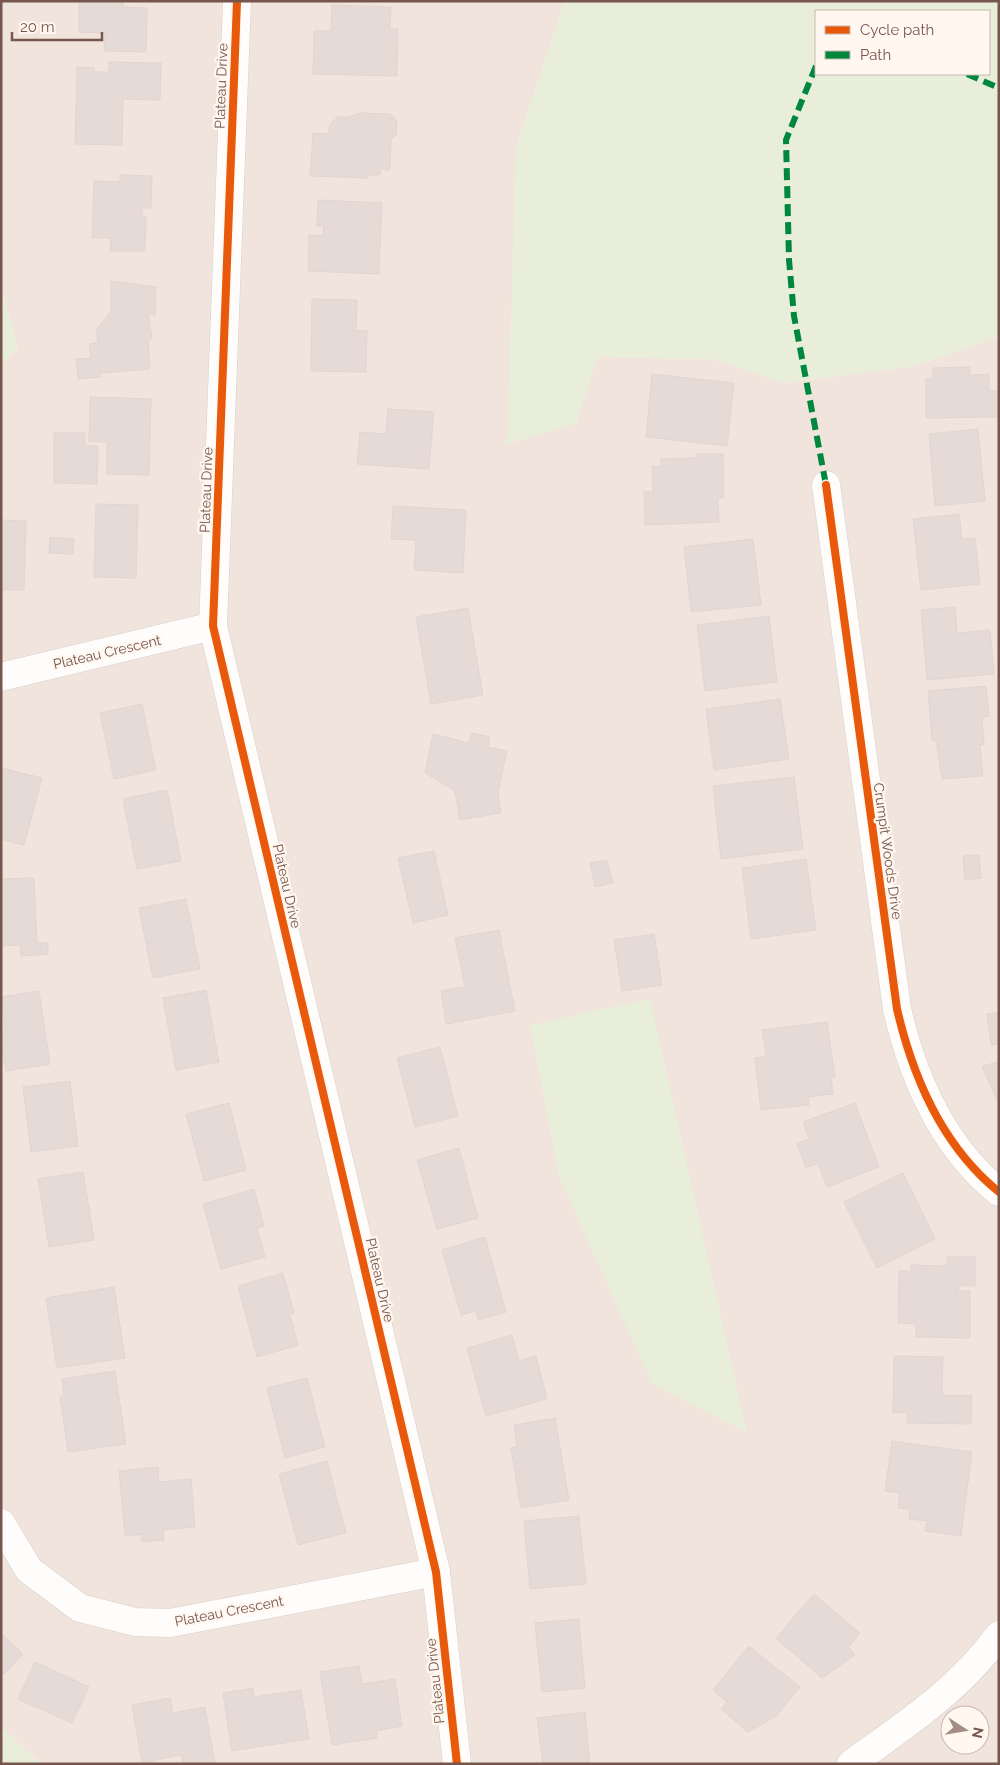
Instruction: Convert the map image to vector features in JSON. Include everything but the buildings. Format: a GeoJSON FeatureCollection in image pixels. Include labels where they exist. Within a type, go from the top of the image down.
{"type":"FeatureCollection","features":[{"type":"Feature","properties":{"kind":"street","name":"Plateau Drive"},"geometry":{"type":"LineString","coordinates":[[237,1],[213,626],[436,1572],[457,1764]]}},
{"type":"Feature","properties":{"kind":"street","name":"Crumpit Woods Drive"},"geometry":{"type":"LineString","coordinates":[[826,485],[897,1009],[905,1043],[925,1096],[951,1140],[978,1175],[999,1192]]}},
{"type":"Feature","properties":{"kind":"street","name":"Plateau Crescent"},"geometry":{"type":"LineString","coordinates":[[1,677],[213,626]]}},
{"type":"Feature","properties":{"kind":"street","name":"Plateau Crescent"},"geometry":{"type":"LineString","coordinates":[[1,1523],[29,1570],[80,1608],[135,1622],[170,1623],[436,1572]]}},
{"type":"Feature","properties":{"kind":"street"},"geometry":{"type":"LineString","coordinates":[[851,1764],[939,1700],[982,1658],[999,1635]]}},
{"type":"Feature","properties":{"kind":"shaded area"},"geometry":{"type":"Polygon","coordinates":[[[1,1],[565,1],[516,147],[576,424],[597,357],[713,359],[783,383],[915,366],[999,336],[999,1764],[41,1764],[1,1727],[1,365],[18,348],[1,287],[1,1]]]}},
{"type":"Feature","properties":{"kind":"green space"},"geometry":{"type":"Polygon","coordinates":[[[565,1],[999,1],[999,336],[915,366],[783,383],[713,359],[598,357],[576,424],[507,444],[516,147],[565,1]]]}},
{"type":"Feature","properties":{"kind":"green space"},"geometry":{"type":"Polygon","coordinates":[[[1,287],[18,348],[1,365],[1,287]]]}},
{"type":"Feature","properties":{"kind":"green space"},"geometry":{"type":"Polygon","coordinates":[[[650,999],[747,1433],[652,1384],[559,1177],[530,1025],[650,999]]]}},
{"type":"Feature","properties":{"kind":"green space"},"geometry":{"type":"Polygon","coordinates":[[[1,1727],[41,1764],[1,1764],[1,1727]]]}},
{"type":"Feature","properties":{"kind":"marked path"},"geometry":{"type":"LineString","coordinates":[[815,68],[786,140],[789,260],[794,316],[826,485]]}},
{"type":"Feature","properties":{"kind":"marked path"},"geometry":{"type":"LineString","coordinates":[[969,75],[999,88]]}},
{"type":"Feature","properties":{"kind":"cycle path"},"geometry":{"type":"LineString","coordinates":[[237,1],[213,626],[436,1572],[457,1764]]}},
{"type":"Feature","properties":{"kind":"cycle path"},"geometry":{"type":"LineString","coordinates":[[826,485],[897,1009],[912,1060],[921,1085],[933,1109],[961,1154],[999,1192]]}}]}
